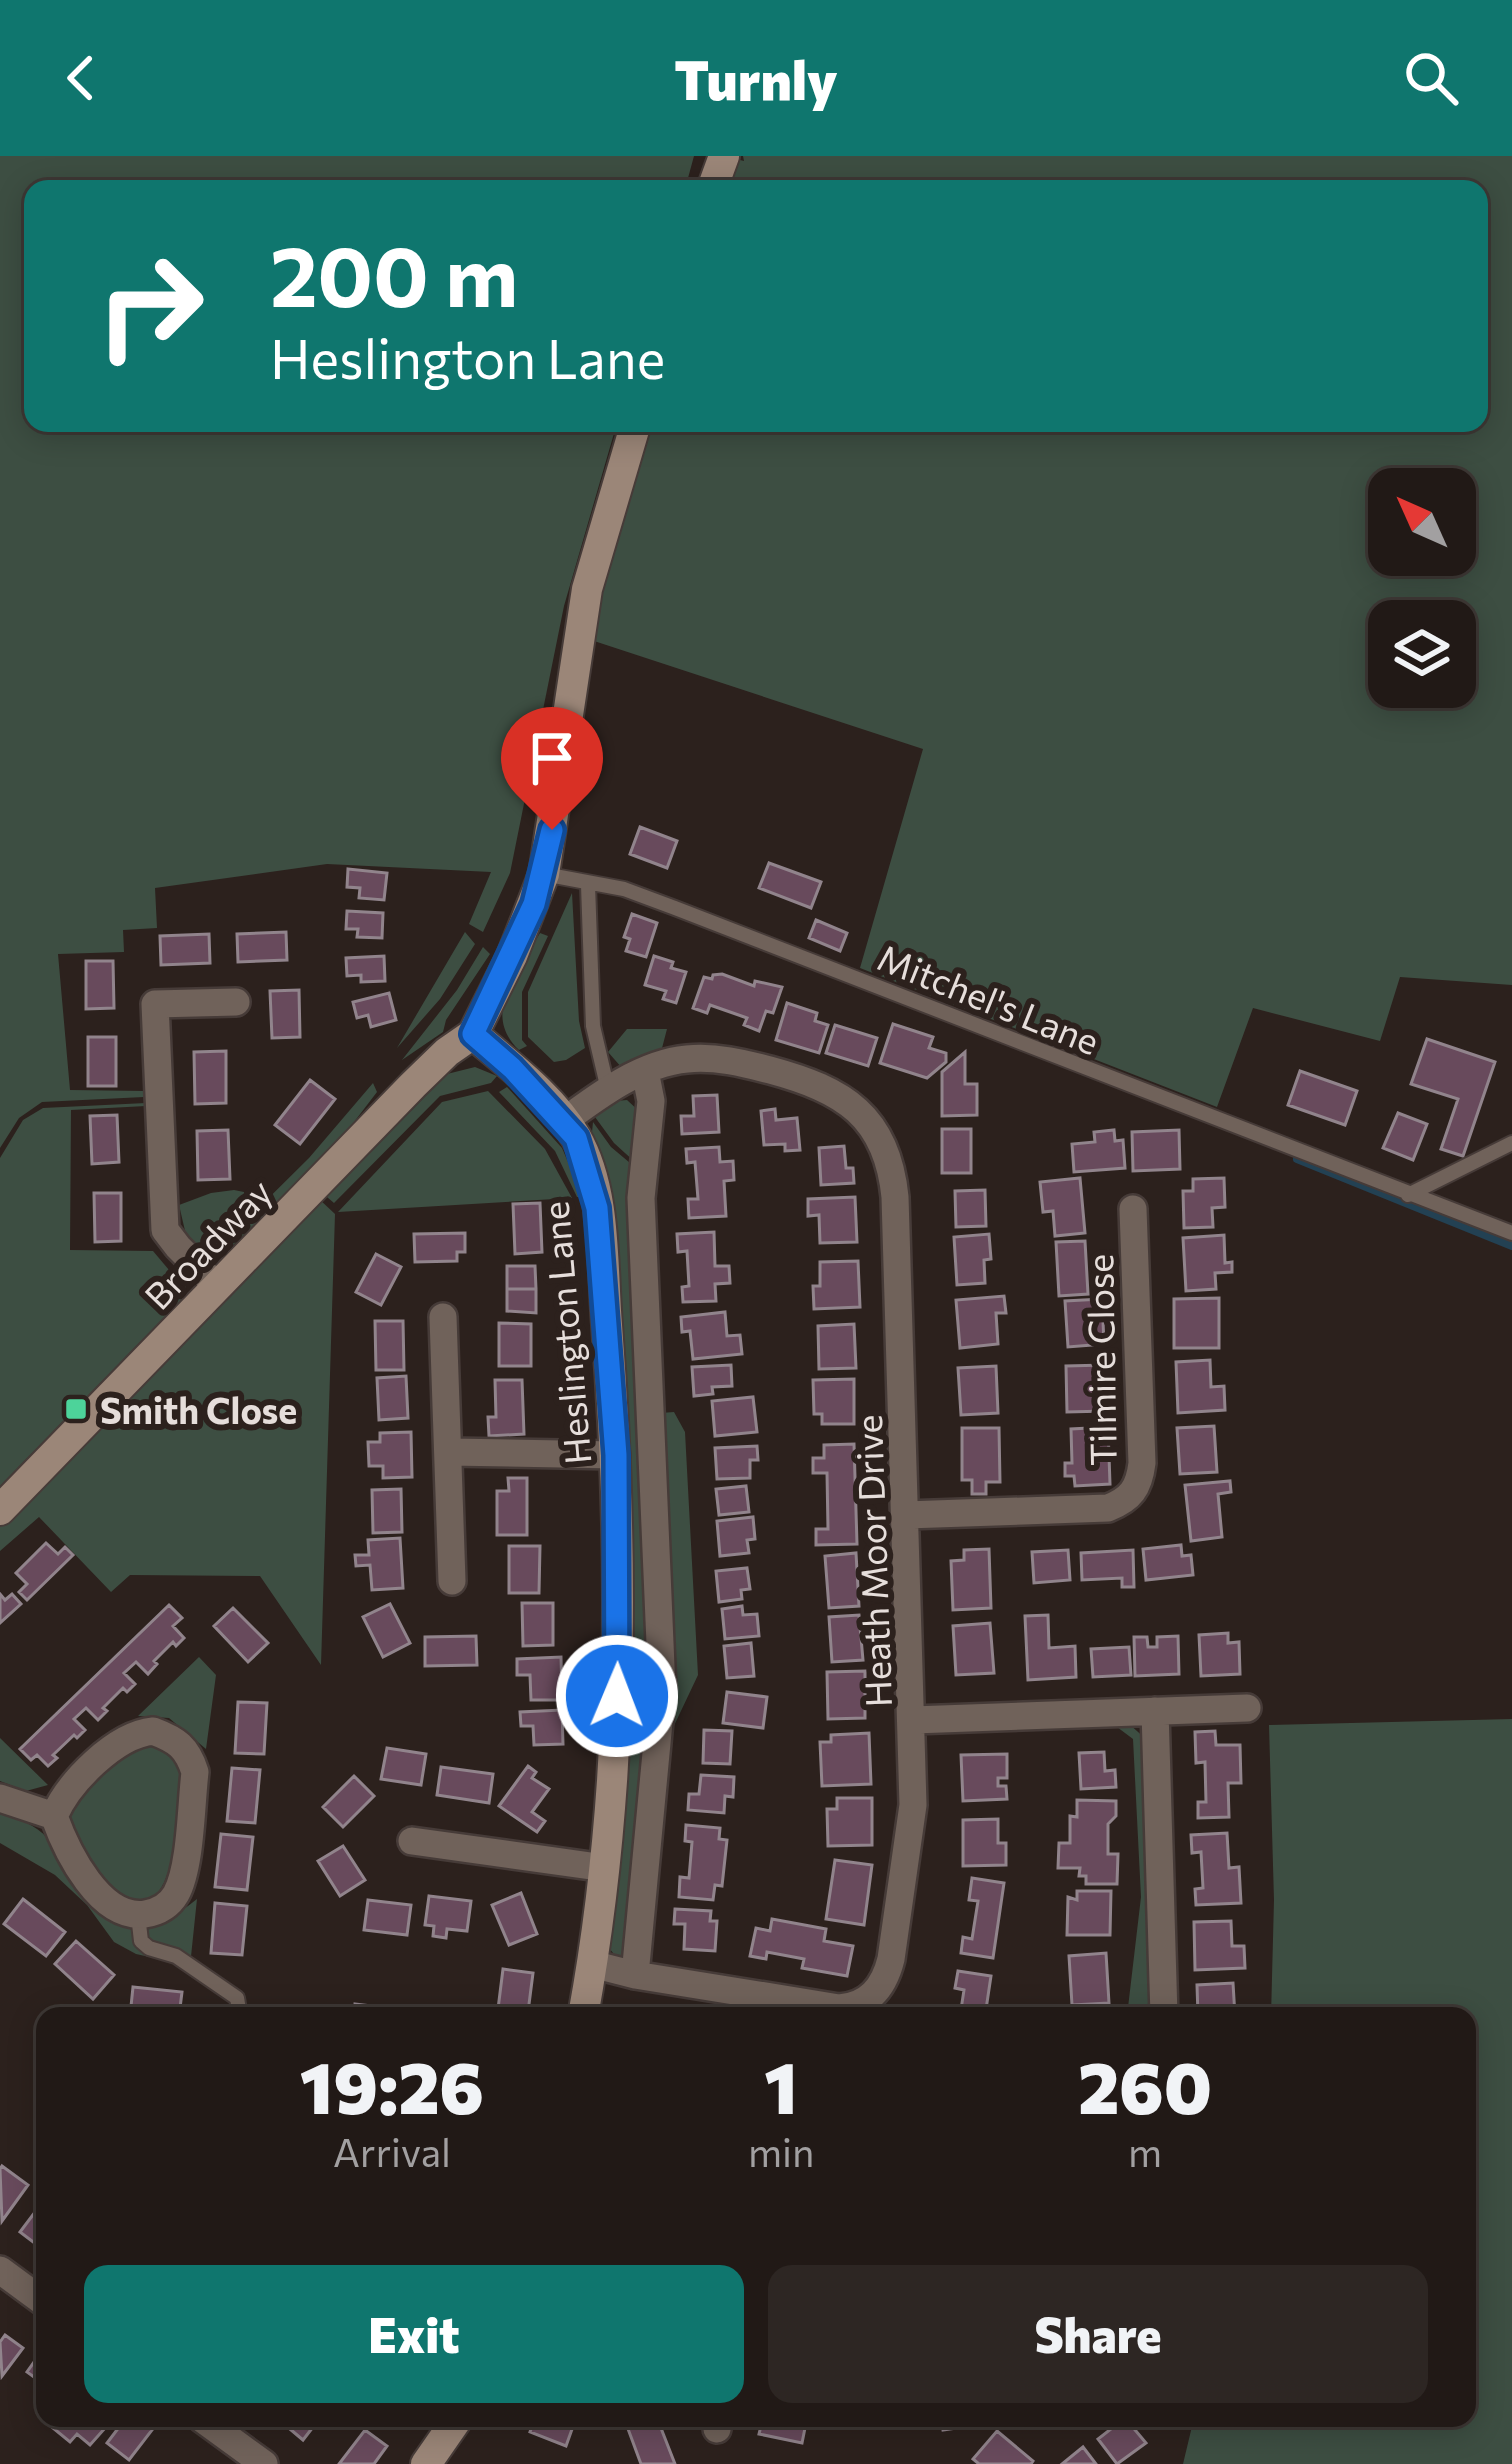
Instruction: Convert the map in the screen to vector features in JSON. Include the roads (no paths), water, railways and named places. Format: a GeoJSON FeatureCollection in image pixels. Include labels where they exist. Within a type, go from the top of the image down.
{"type":"FeatureCollection","features":[{"type":"Feature","properties":{"kind":"street"},"geometry":{"type":"LineString","coordinates":[[473,1034],[512,956],[544,874],[587,589],[633,432]]}},
{"type":"Feature","properties":{"kind":"street"},"geometry":{"type":"LineString","coordinates":[[218,1287],[165,1230],[155,1004],[236,1002]]}},
{"type":"Feature","properties":{"kind":"street","name":"Heslington Lane"},"geometry":{"type":"LineString","coordinates":[[473,1034],[564,1121],[587,1163],[597,1208],[616,1455],[616,1738],[605,1868],[585,2007]]}},
{"type":"Feature","properties":{"kind":"street","name":"Broadway"},"geometry":{"type":"LineString","coordinates":[[0,1510],[412,1085],[473,1034]]}},
{"type":"Feature","properties":{"kind":"street","name":"Heath Moor Drive"},"geometry":{"type":"LineString","coordinates":[[564,1121],[645,1071],[686,1059],[737,1061],[813,1083],[843,1097],[876,1130],[886,1149],[895,1197],[913,1720],[912,1826],[892,1959],[870,2007]]}},
{"type":"Feature","properties":{"kind":"street"},"geometry":{"type":"LineString","coordinates":[[635,1975],[662,1690],[641,1198],[651,1101],[645,1071]]}},
{"type":"Feature","properties":{"kind":"street","name":"Tilmire Close"},"geometry":{"type":"LineString","coordinates":[[906,1515],[1108,1508],[1135,1491],[1142,1463],[1132,1209]]}},
{"type":"Feature","properties":{"kind":"street"},"geometry":{"type":"LineString","coordinates":[[443,1317],[452,1581]]}},
{"type":"Feature","properties":{"kind":"street"},"geometry":{"type":"LineString","coordinates":[[450,1452],[616,1455]]}},
{"type":"Feature","properties":{"kind":"street"},"geometry":{"type":"LineString","coordinates":[[913,1720],[1247,1708]]}},
{"type":"Feature","properties":{"kind":"street"},"geometry":{"type":"LineString","coordinates":[[1155,1711],[1164,2007]]}},
{"type":"Feature","properties":{"kind":"street"},"geometry":{"type":"LineString","coordinates":[[153,1731],[177,1740],[190,1756],[195,1772],[181,1881],[174,1898],[160,1910],[138,1915],[115,1909],[99,1894],[61,1834],[55,1816],[69,1792],[136,1733],[153,1731]]}},
{"type":"Feature","properties":{"kind":"street"},"geometry":{"type":"LineString","coordinates":[[0,1798],[55,1816]]}},
{"type":"Feature","properties":{"kind":"street"},"geometry":{"type":"LineString","coordinates":[[412,1840],[605,1868]]}},
{"type":"Feature","properties":{"kind":"street","name":"Heath Moor Drive"},"geometry":{"type":"LineString","coordinates":[[591,1969],[833,2007]]}},
{"type":"Feature","properties":{"kind":"street"},"geometry":{"type":"LineString","coordinates":[[0,2270],[36,2296]]}},
{"type":"Feature","properties":{"kind":"street"},"geometry":{"type":"LineString","coordinates":[[213,2427],[263,2464]]}},
{"type":"Feature","properties":{"kind":"street"},"geometry":{"type":"LineString","coordinates":[[426,2464],[452,2427]]}},
{"type":"Feature","properties":{"kind":"lane","name":"Mitchel's Lane"},"geometry":{"type":"LineString","coordinates":[[544,874],[624,890],[675,908],[1512,1233]]}},
{"type":"Feature","properties":{"kind":"lane"},"geometry":{"type":"LineString","coordinates":[[588,885],[593,1026],[608,1090]]}},
{"type":"Feature","properties":{"kind":"lane"},"geometry":{"type":"LineString","coordinates":[[1408,1195],[1512,1143]]}},
{"type":"Feature","properties":{"kind":"lane"},"geometry":{"type":"LineString","coordinates":[[138,1915],[141,1940],[149,1948],[176,1956],[237,1998],[238,2007]]}},
{"type":"Feature","properties":{"kind":"waterway"},"geometry":{"type":"LineString","coordinates":[[1297,1159],[1512,1246]]}},
{"type":"Feature","properties":{"kind":"place","name":"Smith Close"},"geometry":{"type":"Point","coordinates":[76,1409]}}]}
